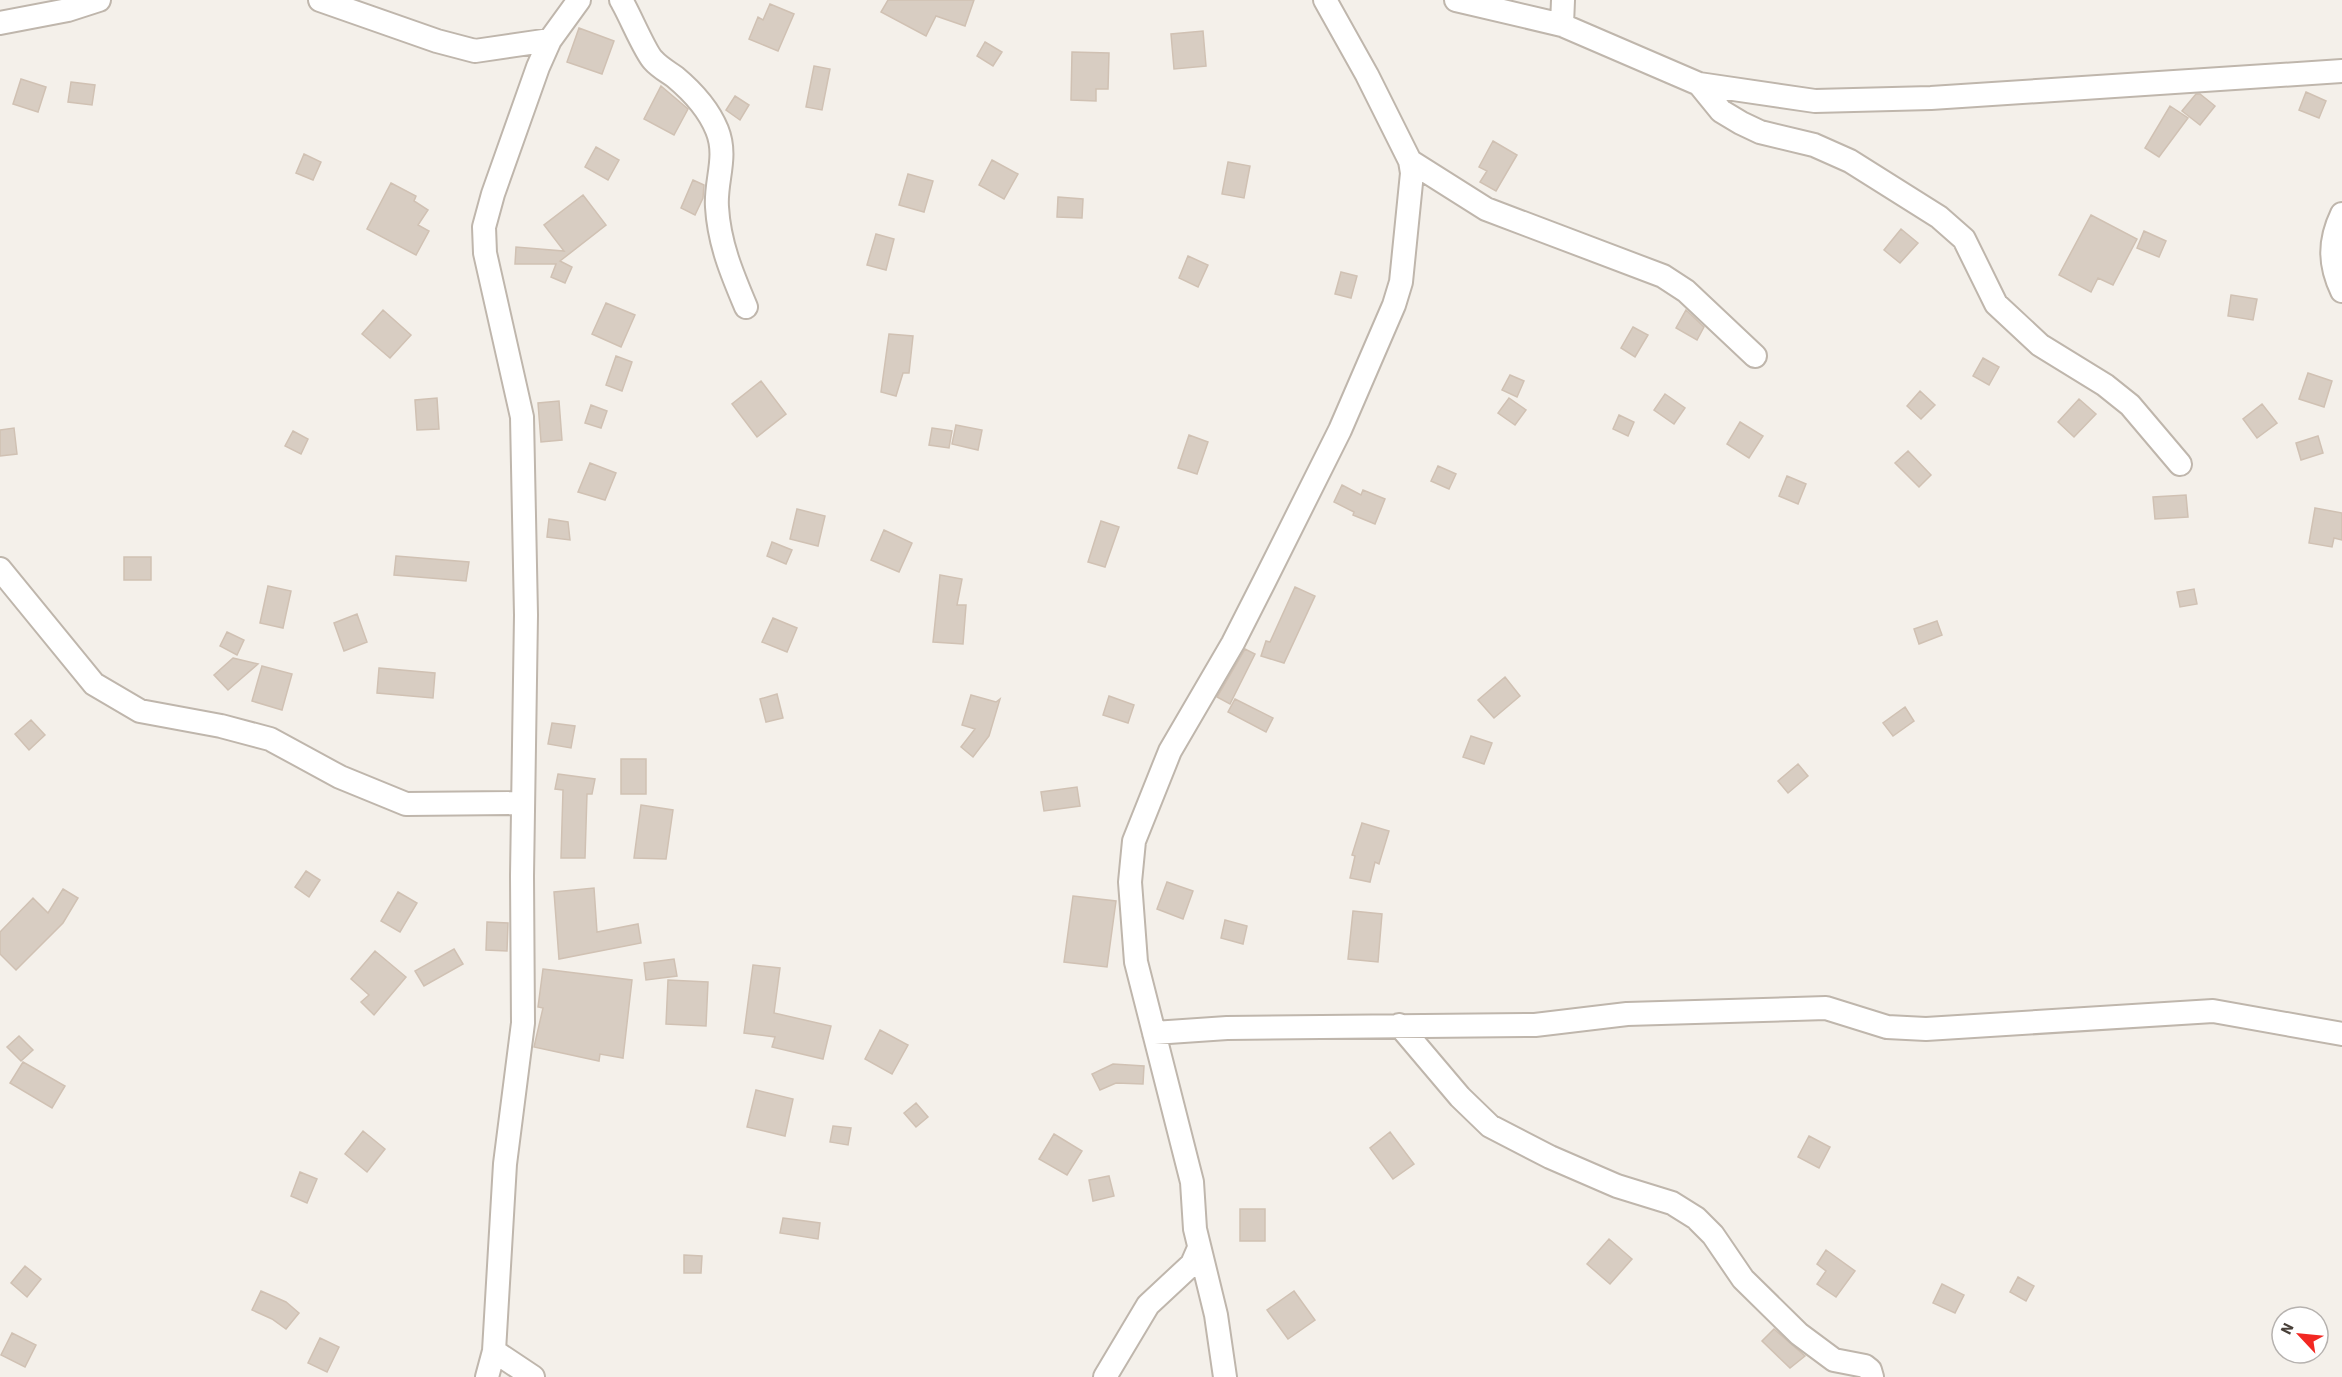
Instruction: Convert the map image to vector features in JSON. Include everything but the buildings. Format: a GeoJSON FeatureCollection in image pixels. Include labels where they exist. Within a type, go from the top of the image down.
{"type":"FeatureCollection","features":[{"type":"Feature","properties":{"kind":"street"},"geometry":{"type":"LineString","coordinates":[[0,23],[68,10],[99,0]]}},
{"type":"Feature","properties":{"kind":"street"},"geometry":{"type":"LineString","coordinates":[[320,0],[437,41],[476,51],[550,40]]}},
{"type":"Feature","properties":{"kind":"street"},"geometry":{"type":"LineString","coordinates":[[487,1377],[494,1351],[505,1164],[523,1023],[526,615],[522,417],[485,253],[484,227],[493,194],[550,40],[579,0]]}},
{"type":"Feature","properties":{"kind":"street"},"geometry":{"type":"LineString","coordinates":[[621,0],[654,60],[692,91],[717,130],[722,144],[721,176],[716,203],[718,229],[725,256],[746,307]]}},
{"type":"Feature","properties":{"kind":"street"},"geometry":{"type":"LineString","coordinates":[[1224,1377],[1216,1314],[1195,1228],[1192,1182],[1136,963],[1130,882],[1134,842],[1170,750],[1264,582],[1340,430],[1394,306],[1401,282],[1412,174],[1410,161],[1367,75],[1325,0]]}},
{"type":"Feature","properties":{"kind":"street"},"geometry":{"type":"LineString","coordinates":[[1456,0],[1562,25],[1699,84],[1815,101],[1931,98],[2342,71]]}},
{"type":"Feature","properties":{"kind":"street"},"geometry":{"type":"LineString","coordinates":[[1562,25],[1563,0]]}},
{"type":"Feature","properties":{"kind":"street"},"geometry":{"type":"LineString","coordinates":[[1699,84],[1721,111],[1741,123],[1760,132],[1814,145],[1850,160],[1939,217],[1964,239],[1996,304],[2040,345],[2105,385],[2130,405],[2180,464]]}},
{"type":"Feature","properties":{"kind":"street"},"geometry":{"type":"LineString","coordinates":[[1410,161],[1486,209],[1663,276],[1686,291],[1755,356]]}},
{"type":"Feature","properties":{"kind":"street"},"geometry":{"type":"LineString","coordinates":[[2342,214],[2334,230],[2331,255],[2333,272],[2342,291]]}},
{"type":"Feature","properties":{"kind":"street"},"geometry":{"type":"LineString","coordinates":[[0,569],[94,684],[140,711],[221,726],[270,739],[340,777],[406,804],[523,803]]}},
{"type":"Feature","properties":{"kind":"street"},"geometry":{"type":"LineString","coordinates":[[1154,1033],[1227,1028],[1535,1025],[1627,1014],[1826,1008],[1887,1027],[1926,1029],[2213,1011],[2342,1034]]}},
{"type":"Feature","properties":{"kind":"street"},"geometry":{"type":"LineString","coordinates":[[1399,1025],[1460,1097],[1490,1126],[1550,1157],[1617,1186],[1672,1203],[1696,1218],[1713,1235],[1743,1279],[1799,1334],[1834,1360],[1865,1366],[1870,1370],[1872,1377]]}},
{"type":"Feature","properties":{"kind":"street"},"geometry":{"type":"LineString","coordinates":[[1105,1377],[1148,1305],[1192,1264],[1199,1248]]}},
{"type":"Feature","properties":{"kind":"street"},"geometry":{"type":"LineString","coordinates":[[494,1351],[532,1377]]}}]}
